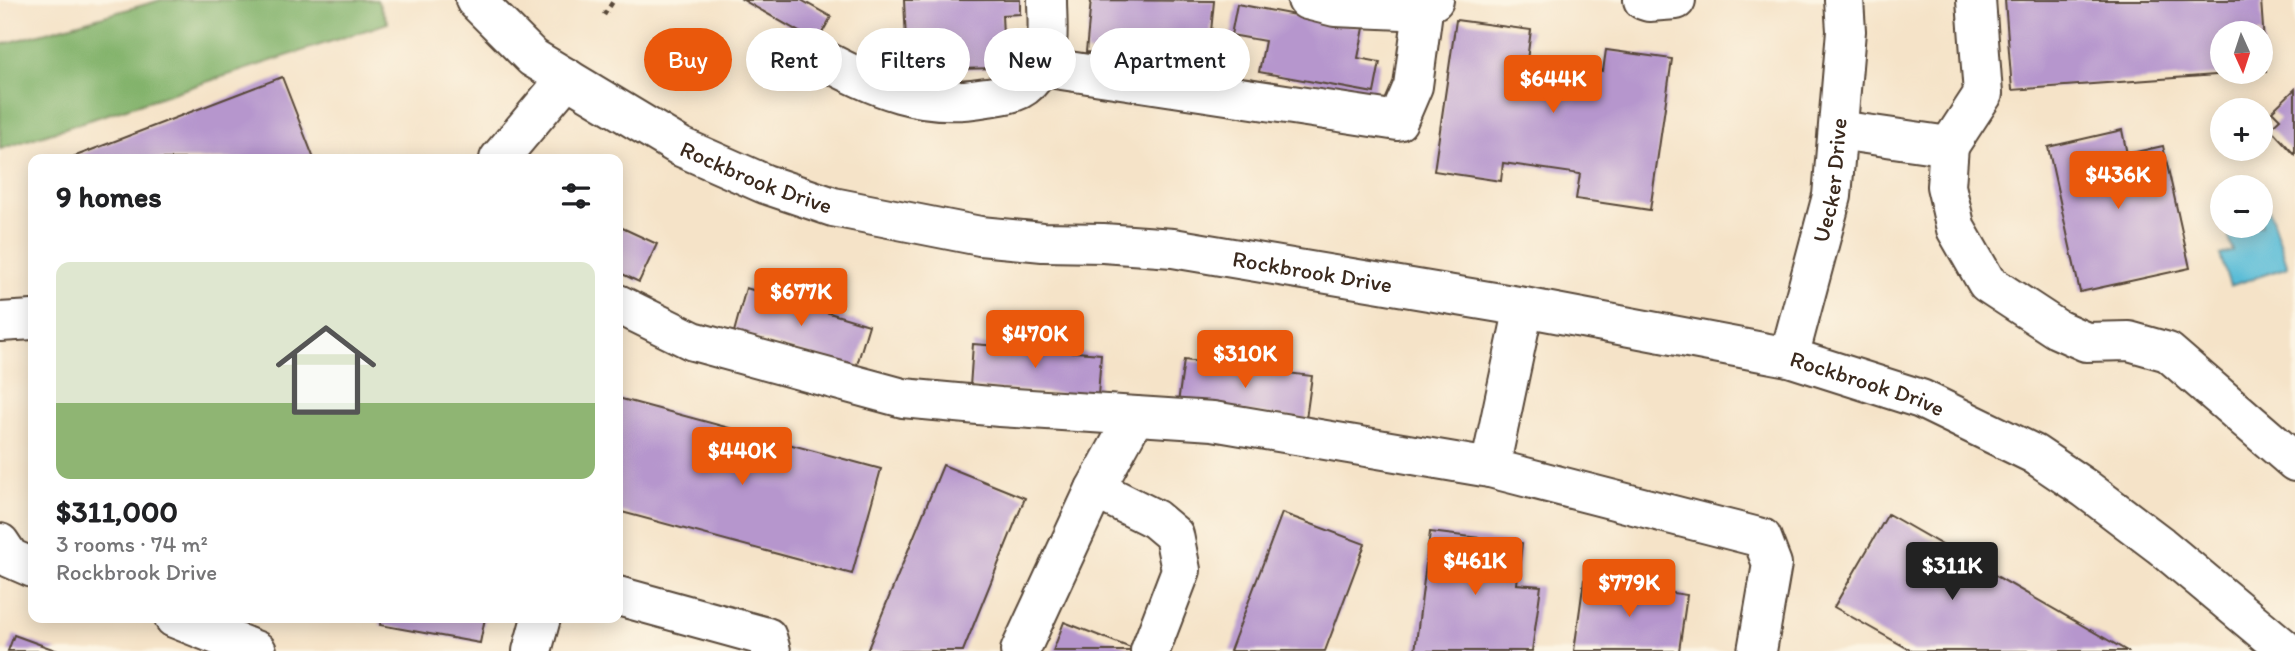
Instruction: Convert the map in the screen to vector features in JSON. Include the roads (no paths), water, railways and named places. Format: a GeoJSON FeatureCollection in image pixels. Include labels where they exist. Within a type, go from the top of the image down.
{"type":"FeatureCollection","features":[{"type":"Feature","properties":{"kind":"street","name":"Rockbrook Drive"},"geometry":{"type":"LineString","coordinates":[[475,0],[533,58],[681,147],[765,184],[833,207],[980,236],[1173,248],[1524,307],[1789,357],[1921,399],[2034,454],[2086,489],[2160,545],[2287,651]]}},
{"type":"Feature","properties":{"kind":"street"},"geometry":{"type":"LineString","coordinates":[[1047,0],[1047,28]]}},
{"type":"Feature","properties":{"kind":"street"},"geometry":{"type":"LineString","coordinates":[[1076,72],[1398,121],[1413,86],[1429,1],[1403,10],[1335,7],[1307,0]]}},
{"type":"Feature","properties":{"kind":"street"},"geometry":{"type":"LineString","coordinates":[[1643,0],[1676,0]]}},
{"type":"Feature","properties":{"kind":"street","name":"Uecker Drive"},"geometry":{"type":"LineString","coordinates":[[1789,357],[1832,197],[1846,30],[1844,0]]}},
{"type":"Feature","properties":{"kind":"street"},"geometry":{"type":"LineString","coordinates":[[1976,0],[1983,94],[1949,146],[1946,186],[1956,229],[1987,283],[2057,329],[2087,342],[2129,341],[2168,352],[2295,462]]}},
{"type":"Feature","properties":{"kind":"street"},"geometry":{"type":"LineString","coordinates":[[842,69],[869,83],[924,100],[965,101],[1021,91]]}},
{"type":"Feature","properties":{"kind":"street"},"geometry":{"type":"LineString","coordinates":[[503,154],[567,78]]}},
{"type":"Feature","properties":{"kind":"street"},"geometry":{"type":"LineString","coordinates":[[1838,130],[1949,146]]}},
{"type":"Feature","properties":{"kind":"street"},"geometry":{"type":"LineString","coordinates":[[623,306],[693,341],[903,398],[1213,421],[1490,468],[1762,538],[1772,564],[1768,645]]}},
{"type":"Feature","properties":{"kind":"street"},"geometry":{"type":"LineString","coordinates":[[1490,468],[1524,307]]}},
{"type":"Feature","properties":{"kind":"street"},"geometry":{"type":"LineString","coordinates":[[0,321],[28,320]]}},
{"type":"Feature","properties":{"kind":"street"},"geometry":{"type":"LineString","coordinates":[[1020,651],[1095,489],[1135,416]]}},
{"type":"Feature","properties":{"kind":"street"},"geometry":{"type":"LineString","coordinates":[[1095,489],[1154,519],[1174,535],[1181,570],[1150,651]]}},
{"type":"Feature","properties":{"kind":"street"},"geometry":{"type":"LineString","coordinates":[[623,597],[767,637],[771,651]]}},
{"type":"Feature","properties":{"kind":"street"},"geometry":{"type":"LineString","coordinates":[[187,623],[257,651]]}},
{"type":"Feature","properties":{"kind":"street"},"geometry":{"type":"LineString","coordinates":[[532,651],[540,623]]}},
{"type":"Feature","properties":{"kind":"water"},"geometry":{"type":"Polygon","coordinates":[[[2273,221],[2288,267],[2230,286],[2220,255],[2233,251],[2229,238],[2273,238],[2273,221]]]}}]}
